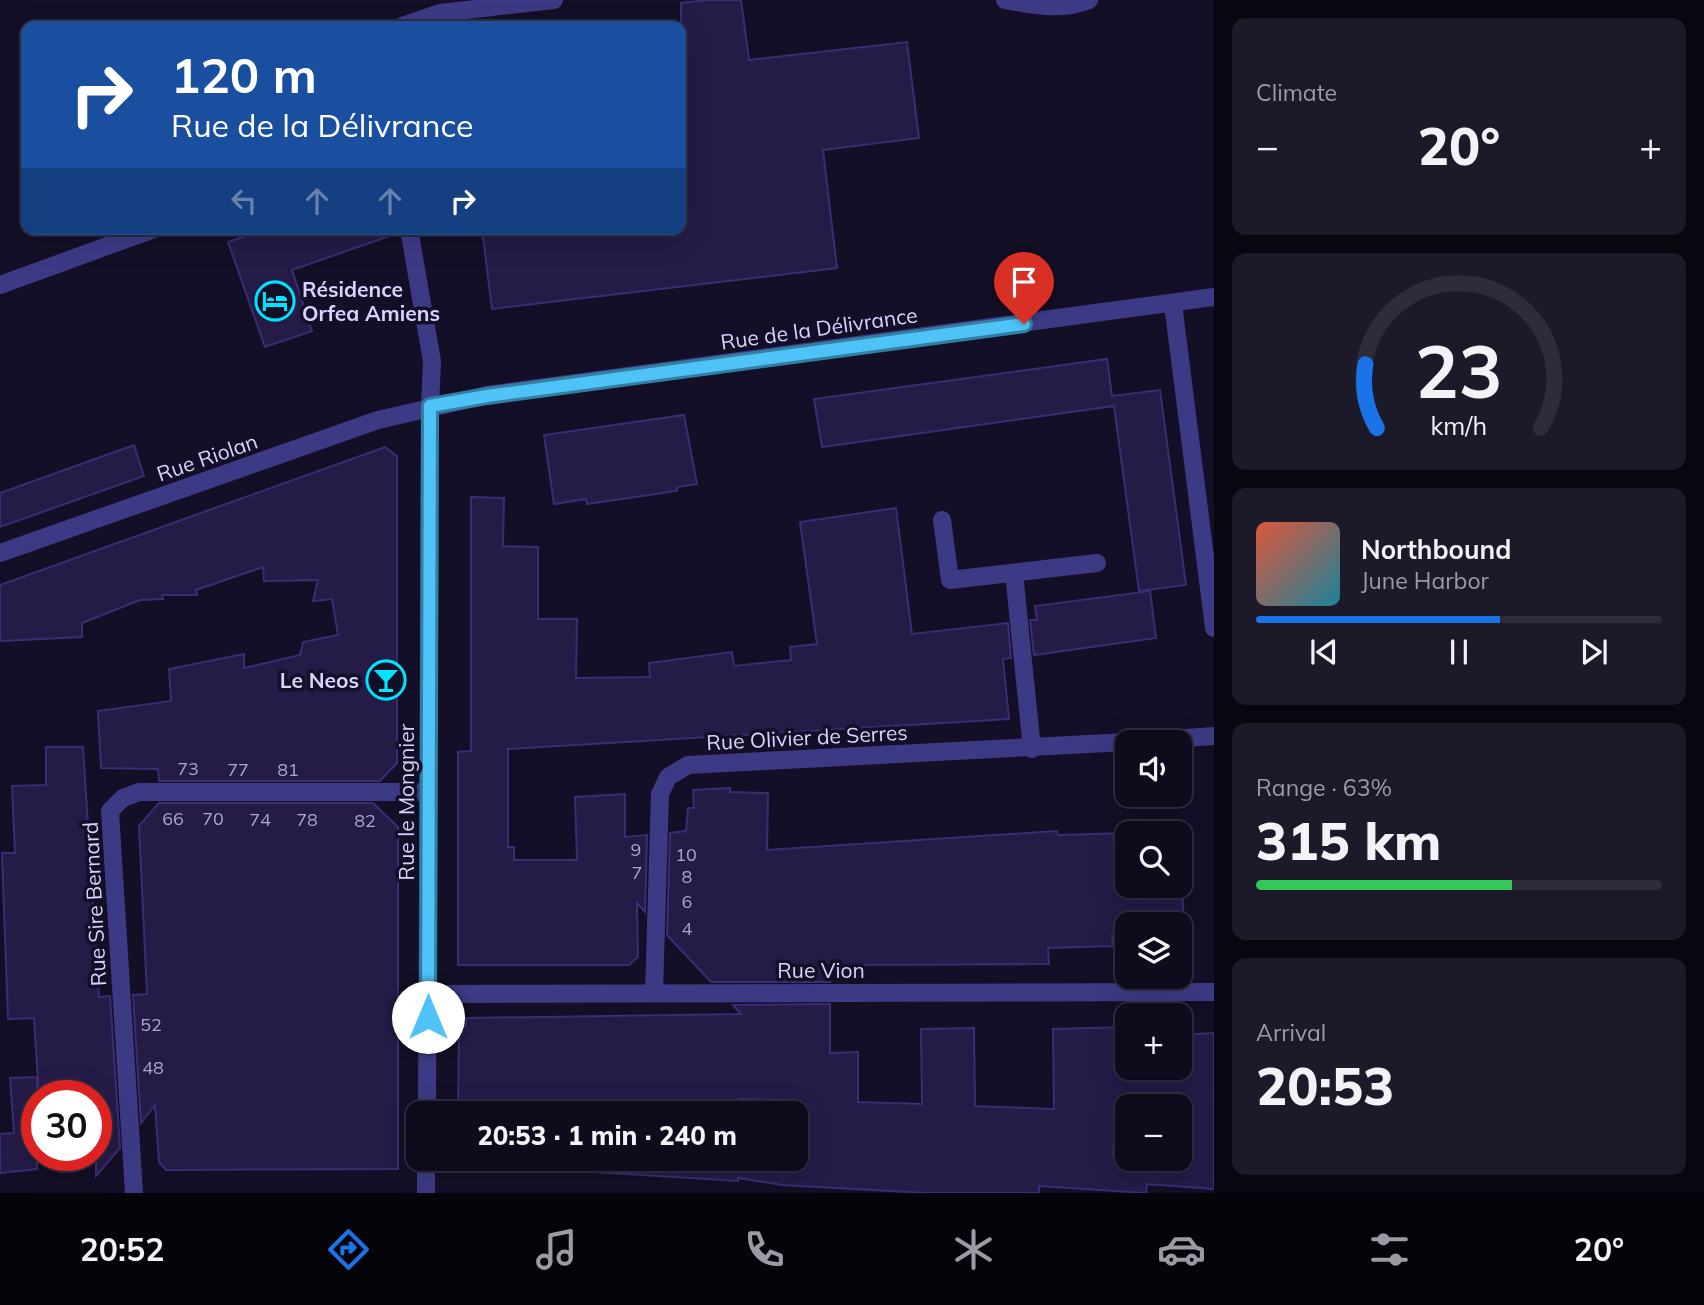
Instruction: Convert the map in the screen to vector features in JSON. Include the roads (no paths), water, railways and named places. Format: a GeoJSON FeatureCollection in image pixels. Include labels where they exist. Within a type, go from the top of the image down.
{"type":"FeatureCollection","features":[{"type":"Feature","properties":{"kind":"street"},"geometry":{"type":"LineString","coordinates":[[417,21],[440,13],[554,0]]}},
{"type":"Feature","properties":{"kind":"street"},"geometry":{"type":"LineString","coordinates":[[1005,0],[1057,7],[1072,7],[1089,0]]}},
{"type":"Feature","properties":{"kind":"street"},"geometry":{"type":"LineString","coordinates":[[0,285],[138,235]]}},
{"type":"Feature","properties":{"kind":"street","name":"Rue le Mongnier"},"geometry":{"type":"LineString","coordinates":[[410,235],[432,361],[427,1101]]}},
{"type":"Feature","properties":{"kind":"street","name":"Rue de la Délivrance"},"geometry":{"type":"LineString","coordinates":[[430,406],[1214,297]]}},
{"type":"Feature","properties":{"kind":"street"},"geometry":{"type":"LineString","coordinates":[[1173,304],[1214,628]]}},
{"type":"Feature","properties":{"kind":"street","name":"Rue Riolan"},"geometry":{"type":"LineString","coordinates":[[0,553],[378,420],[430,406]]}},
{"type":"Feature","properties":{"kind":"street"},"geometry":{"type":"LineString","coordinates":[[942,520],[950,580],[1097,563]]}},
{"type":"Feature","properties":{"kind":"street"},"geometry":{"type":"LineString","coordinates":[[1014,573],[1032,749]]}},
{"type":"Feature","properties":{"kind":"street","name":"Rue Olivier de Serres"},"geometry":{"type":"LineString","coordinates":[[1192,738],[1214,736]]}},
{"type":"Feature","properties":{"kind":"street","name":"Rue Olivier de Serres"},"geometry":{"type":"LineString","coordinates":[[654,993],[660,794],[668,777],[688,765],[1115,743]]}},
{"type":"Feature","properties":{"kind":"street","name":"Rue Sire Bernard"},"geometry":{"type":"LineString","coordinates":[[133,1193],[110,811],[123,798],[139,792],[429,792]]}},
{"type":"Feature","properties":{"kind":"street","name":"Rue Vion"},"geometry":{"type":"LineString","coordinates":[[428,994],[1214,992]]}},
{"type":"Feature","properties":{"kind":"street"},"geometry":{"type":"LineString","coordinates":[[426,1171],[426,1193]]}},
{"type":"Feature","properties":{"kind":"street"},"geometry":{"type":"LineString","coordinates":[[133,1193],[143,1193]]}},
{"type":"Feature","properties":{"kind":"place","name":"Résidence Orfea Amiens"},"geometry":{"type":"Point","coordinates":[275,301]}},
{"type":"Feature","properties":{"kind":"place","name":"Le Neos"},"geometry":{"type":"Point","coordinates":[386,680]}}]}
